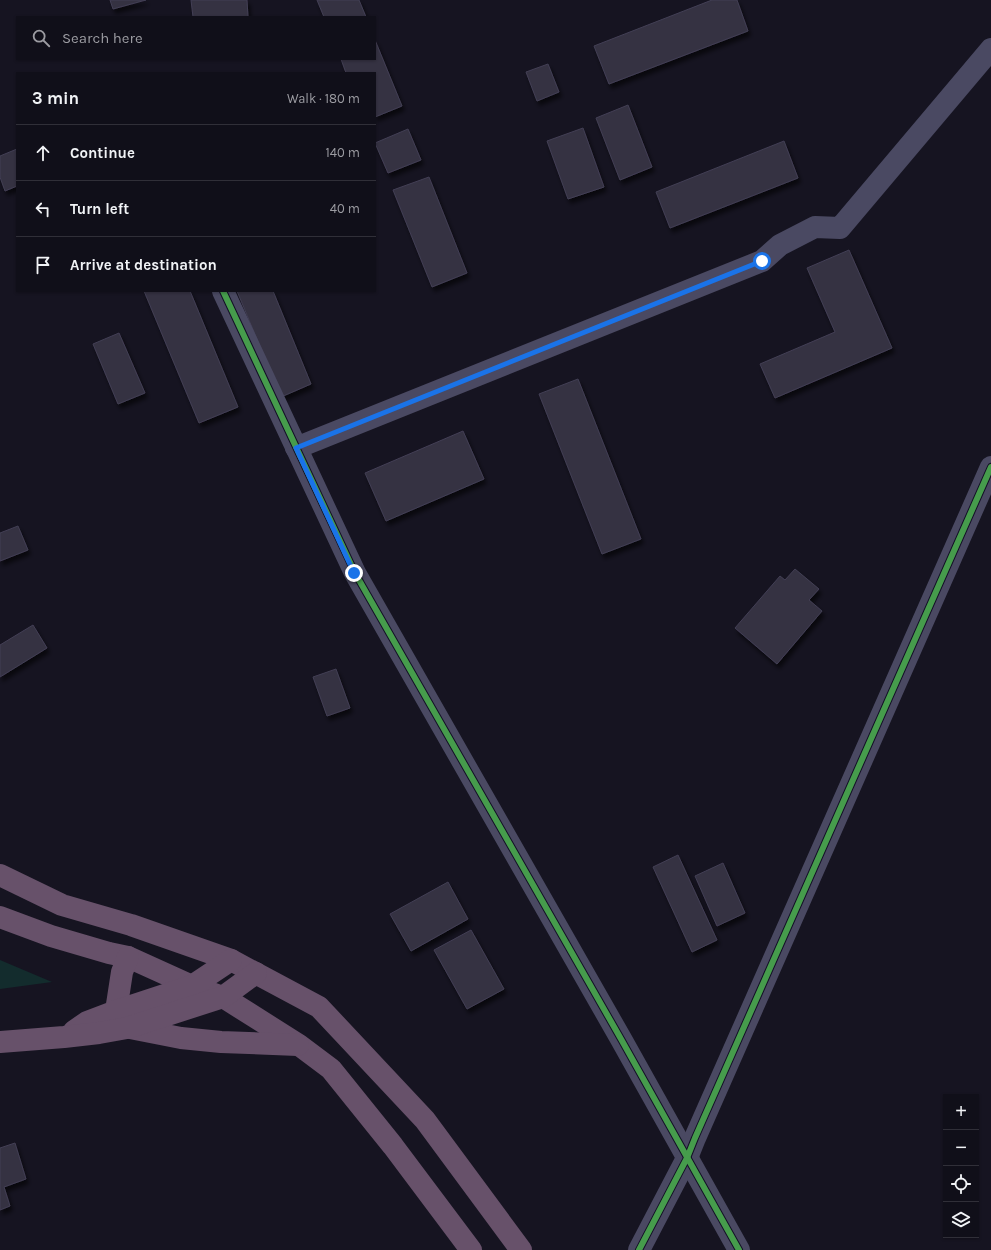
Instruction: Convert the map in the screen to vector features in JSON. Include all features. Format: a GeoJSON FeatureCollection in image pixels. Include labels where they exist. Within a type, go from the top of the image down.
{"type":"FeatureCollection","features":[{"type":"Feature","properties":{"kind":"highway"},"geometry":{"type":"LineString","coordinates":[[0,875],[62,905],[131,925],[231,960],[319,1007],[425,1120],[521,1250]]}},
{"type":"Feature","properties":{"kind":"highway"},"geometry":{"type":"LineString","coordinates":[[0,917],[51,936],[108,953],[128,957],[192,986],[223,997],[299,1046],[331,1069],[393,1146],[471,1250]]}},
{"type":"Feature","properties":{"kind":"highway"},"geometry":{"type":"LineString","coordinates":[[121,1019],[122,972],[128,957]]}},
{"type":"Feature","properties":{"kind":"highway"},"geometry":{"type":"LineString","coordinates":[[121,1019],[192,986],[231,960]]}},
{"type":"Feature","properties":{"kind":"highway"},"geometry":{"type":"LineString","coordinates":[[0,1042],[64,1037],[87,1022],[121,1019],[223,997],[256,973]]}},
{"type":"Feature","properties":{"kind":"highway"},"geometry":{"type":"LineString","coordinates":[[121,1019],[181,1038],[221,1042],[299,1046]]}},
{"type":"Feature","properties":{"kind":"street"},"geometry":{"type":"LineString","coordinates":[[296,448],[762,261],[780,245],[815,227],[840,228],[991,49]]}},
{"type":"Feature","properties":{"kind":"street"},"geometry":{"type":"LineString","coordinates":[[223,292],[354,573],[508,839],[739,1250]]}},
{"type":"Feature","properties":{"kind":"street"},"geometry":{"type":"LineString","coordinates":[[639,1250],[687,1158],[991,467]]}},
{"type":"Feature","properties":{"kind":"green space"},"geometry":{"type":"Polygon","coordinates":[[[0,960],[52,982],[0,989],[0,960]]]}},
{"type":"Feature","properties":{"kind":"building"},"geometry":{"type":"Polygon","coordinates":[[[110,0],[146,0],[113,9],[110,0]]]}},
{"type":"Feature","properties":{"kind":"building"},"geometry":{"type":"Polygon","coordinates":[[[191,0],[247,0],[248,16],[193,16],[191,0]]]}},
{"type":"Feature","properties":{"kind":"building"},"geometry":{"type":"Polygon","coordinates":[[[317,0],[359,0],[366,16],[324,16],[317,0]]]}},
{"type":"Feature","properties":{"kind":"building"},"geometry":{"type":"Polygon","coordinates":[[[712,0],[737,0],[748,31],[609,84],[594,46],[712,0]]]}},
{"type":"Feature","properties":{"kind":"building"},"geometry":{"type":"Polygon","coordinates":[[[376,42],[402,106],[376,117],[376,72],[346,72],[341,60],[376,60],[376,42]]]}},
{"type":"Feature","properties":{"kind":"building"},"geometry":{"type":"Polygon","coordinates":[[[548,64],[559,92],[537,101],[526,72],[548,64]]]}},
{"type":"Feature","properties":{"kind":"building"},"geometry":{"type":"Polygon","coordinates":[[[628,105],[652,167],[620,180],[596,118],[628,105]]]}},
{"type":"Feature","properties":{"kind":"building"},"geometry":{"type":"Polygon","coordinates":[[[583,128],[604,187],[568,199],[547,141],[583,128]]]}},
{"type":"Feature","properties":{"kind":"building"},"geometry":{"type":"Polygon","coordinates":[[[408,129],[421,160],[388,173],[376,143],[408,129]]]}},
{"type":"Feature","properties":{"kind":"building"},"geometry":{"type":"Polygon","coordinates":[[[784,141],[798,178],[670,228],[656,192],[784,141]]]}},
{"type":"Feature","properties":{"kind":"building"},"geometry":{"type":"Polygon","coordinates":[[[16,149],[16,186],[5,191],[0,177],[0,156],[16,149]]]}},
{"type":"Feature","properties":{"kind":"building"},"geometry":{"type":"Polygon","coordinates":[[[429,177],[467,273],[432,287],[393,190],[429,177]]]}},
{"type":"Feature","properties":{"kind":"building"},"geometry":{"type":"Polygon","coordinates":[[[849,250],[892,348],[775,398],[760,364],[835,332],[807,268],[849,250]]]}},
{"type":"Feature","properties":{"kind":"building"},"geometry":{"type":"Polygon","coordinates":[[[144,292],[190,292],[238,407],[199,423],[144,292]]]}},
{"type":"Feature","properties":{"kind":"building"},"geometry":{"type":"Polygon","coordinates":[[[237,292],[273,292],[311,384],[281,397],[237,292]]]}},
{"type":"Feature","properties":{"kind":"building"},"geometry":{"type":"Polygon","coordinates":[[[119,333],[145,393],[118,404],[93,344],[119,333]]]}},
{"type":"Feature","properties":{"kind":"building"},"geometry":{"type":"Polygon","coordinates":[[[578,379],[641,539],[602,554],[539,394],[578,379]]]}},
{"type":"Feature","properties":{"kind":"building"},"geometry":{"type":"Polygon","coordinates":[[[463,431],[484,479],[386,521],[365,473],[463,431]]]}},
{"type":"Feature","properties":{"kind":"building"},"geometry":{"type":"Polygon","coordinates":[[[18,526],[28,550],[0,561],[0,533],[18,526]]]}},
{"type":"Feature","properties":{"kind":"building"},"geometry":{"type":"Polygon","coordinates":[[[795,569],[819,589],[809,600],[822,611],[777,664],[735,628],[780,576],[785,580],[795,569]]]}},
{"type":"Feature","properties":{"kind":"building"},"geometry":{"type":"Polygon","coordinates":[[[33,625],[47,648],[0,677],[0,645],[33,625]]]}},
{"type":"Feature","properties":{"kind":"building"},"geometry":{"type":"Polygon","coordinates":[[[336,669],[350,708],[327,716],[313,677],[336,669]]]}},
{"type":"Feature","properties":{"kind":"building"},"geometry":{"type":"Polygon","coordinates":[[[678,855],[717,940],[692,952],[653,867],[678,855]]]}},
{"type":"Feature","properties":{"kind":"building"},"geometry":{"type":"Polygon","coordinates":[[[723,863],[745,913],[717,926],[695,876],[723,863]]]}},
{"type":"Feature","properties":{"kind":"building"},"geometry":{"type":"Polygon","coordinates":[[[448,882],[468,919],[411,951],[390,914],[448,882]]]}},
{"type":"Feature","properties":{"kind":"building"},"geometry":{"type":"Polygon","coordinates":[[[471,930],[504,989],[467,1009],[434,950],[471,930]]]}},
{"type":"Feature","properties":{"kind":"building"},"geometry":{"type":"Polygon","coordinates":[[[15,1143],[26,1179],[4,1187],[10,1206],[0,1210],[0,1148],[15,1143]]]}},
{"type":"Feature","properties":{"kind":"cycle path"},"geometry":{"type":"LineString","coordinates":[[223,292],[355,573],[621,1039],[739,1250]]}},
{"type":"Feature","properties":{"kind":"cycle path"},"geometry":{"type":"LineString","coordinates":[[639,1250],[687,1158],[991,467]]}},
{"type":"Feature","properties":{"kind":"route"},"geometry":{"type":"LineString","coordinates":[[354,573],[296,448],[762,261]]}}]}
